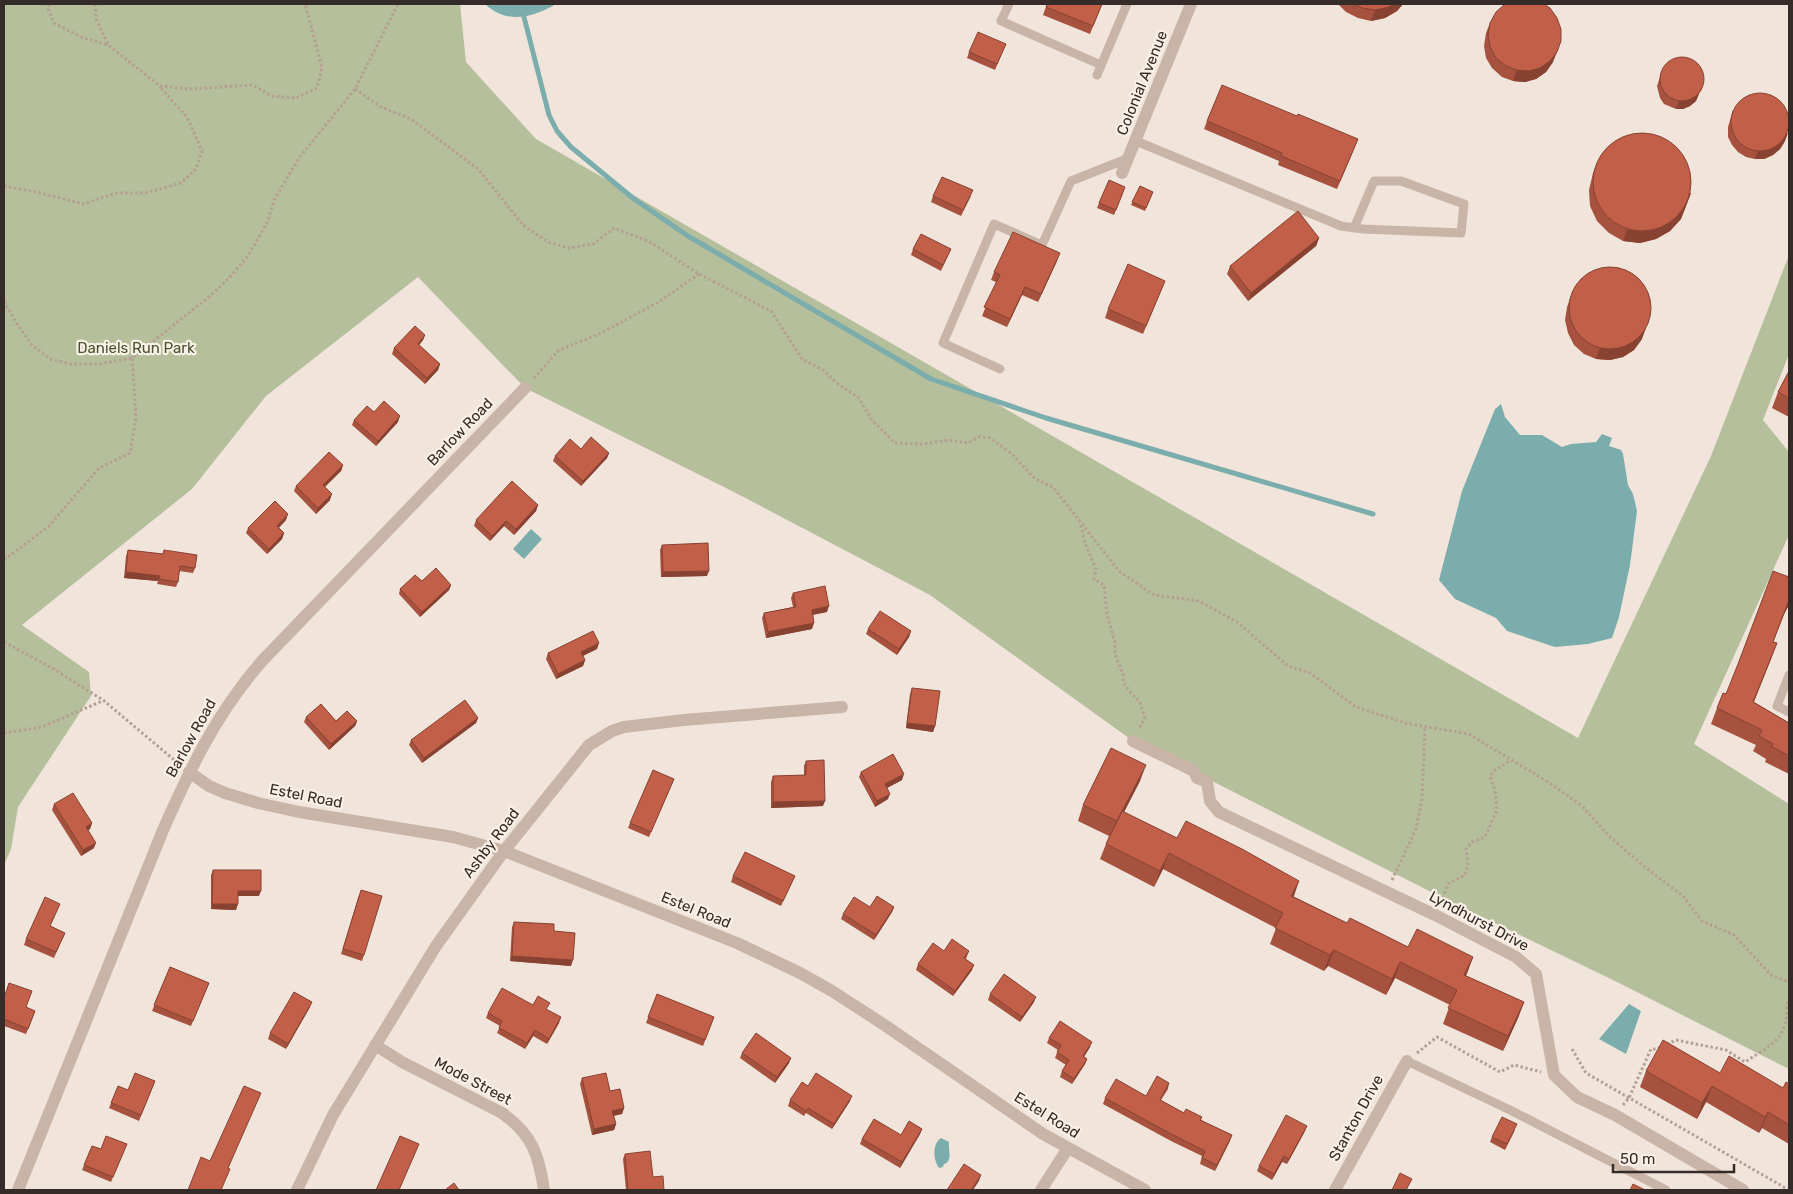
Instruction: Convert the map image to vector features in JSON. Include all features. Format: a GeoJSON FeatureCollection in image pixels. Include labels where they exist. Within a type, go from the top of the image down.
{"type":"FeatureCollection","features":[{"type":"Feature","properties":{"kind":"street","name":"Colonial Avenue"},"geometry":{"type":"LineString","coordinates":[[1122,174],[1191,4]]}},
{"type":"Feature","properties":{"kind":"street","name":"Barlow Road"},"geometry":{"type":"LineString","coordinates":[[18,1190],[79,1043],[122,931],[189,772],[211,730],[230,701],[262,661],[525,388]]}},
{"type":"Feature","properties":{"kind":"street","name":"Ashby Road"},"geometry":{"type":"LineString","coordinates":[[298,1190],[333,1115],[436,946],[504,851],[575,760],[589,745],[612,731],[624,727],[842,707]]}},
{"type":"Feature","properties":{"kind":"street","name":"Lyndhurst Drive"},"geometry":{"type":"LineString","coordinates":[[1133,741],[1194,771],[1198,778],[1206,782],[1210,802],[1219,812],[1437,916],[1516,957],[1536,974],[1554,1075]]}},
{"type":"Feature","properties":{"kind":"street","name":"Estel Road"},"geometry":{"type":"LineString","coordinates":[[189,772],[209,786],[224,793],[258,803],[299,812],[453,837],[504,851],[737,943],[800,972],[883,1024],[1042,1134],[1145,1190]]}},
{"type":"Feature","properties":{"kind":"street","name":"Mode Street"},"geometry":{"type":"LineString","coordinates":[[375,1045],[402,1062],[502,1113],[516,1123],[527,1136],[537,1155],[544,1190]]}},
{"type":"Feature","properties":{"kind":"street","name":"Stanton Drive"},"geometry":{"type":"LineString","coordinates":[[1335,1190],[1406,1061]]}},
{"type":"Feature","properties":{"kind":"street"},"geometry":{"type":"LineString","coordinates":[[1554,1075],[1576,1097],[1615,1115],[1743,1190]]}},
{"type":"Feature","properties":{"kind":"street"},"geometry":{"type":"LineString","coordinates":[[1041,1190],[1068,1148]]}},
{"type":"Feature","properties":{"kind":"lane"},"geometry":{"type":"LineString","coordinates":[[1009,4],[1001,21],[1101,65]]}},
{"type":"Feature","properties":{"kind":"lane"},"geometry":{"type":"LineString","coordinates":[[1097,75],[1127,4]]}},
{"type":"Feature","properties":{"kind":"lane"},"geometry":{"type":"LineString","coordinates":[[1136,140],[1341,226],[1354,228],[1461,233],[1464,204],[1401,181],[1374,181],[1354,228]]}},
{"type":"Feature","properties":{"kind":"lane"},"geometry":{"type":"LineString","coordinates":[[1000,369],[943,343],[994,224],[1042,244],[1072,181],[1129,158]]}},
{"type":"Feature","properties":{"kind":"lane"},"geometry":{"type":"LineString","coordinates":[[1789,675],[1777,706],[1789,712]]}},
{"type":"Feature","properties":{"kind":"lane"},"geometry":{"type":"LineString","coordinates":[[1406,1061],[1510,1110],[1666,1190]]}},
{"type":"Feature","properties":{"kind":"path"},"geometry":{"type":"LineString","coordinates":[[4,186],[83,204],[116,193],[146,193],[181,183],[196,169],[202,151],[188,117],[160,86],[108,45],[81,37],[54,22],[48,10],[48,4]]}},
{"type":"Feature","properties":{"kind":"path"},"geometry":{"type":"LineString","coordinates":[[95,4],[96,19],[108,45]]}},
{"type":"Feature","properties":{"kind":"path"},"geometry":{"type":"LineString","coordinates":[[160,86],[190,89],[252,85],[272,96],[296,98],[317,88],[322,67],[305,4]]}},
{"type":"Feature","properties":{"kind":"path"},"geometry":{"type":"LineString","coordinates":[[4,301],[14,321],[30,344],[50,358],[71,364],[99,364],[132,358],[210,296],[248,256],[268,221],[274,200],[299,158],[355,89],[398,4]]}},
{"type":"Feature","properties":{"kind":"path"},"geometry":{"type":"LineString","coordinates":[[355,89],[381,107],[411,118],[478,169],[523,225],[548,242],[569,248],[593,244],[614,228],[650,242],[699,274],[771,311],[802,359],[823,370],[839,385],[858,397],[872,420],[895,443],[923,444],[948,440],[968,443],[979,437],[990,438],[1012,454],[1035,479],[1053,487],[1119,571],[1154,595],[1199,601],[1237,622],[1288,666],[1310,673],[1356,707],[1405,722],[1469,734],[1548,782],[1582,806],[1608,835],[1641,864],[1683,896],[1702,921],[1734,935],[1771,975],[1789,982]]}},
{"type":"Feature","properties":{"kind":"path"},"geometry":{"type":"LineString","coordinates":[[525,388],[560,350],[599,334],[657,304],[699,274]]}},
{"type":"Feature","properties":{"kind":"path"},"geometry":{"type":"LineString","coordinates":[[4,560],[49,526],[99,468],[130,453],[136,418],[132,358]]}},
{"type":"Feature","properties":{"kind":"path"},"geometry":{"type":"LineString","coordinates":[[1072,509],[1083,527],[1085,543],[1096,568],[1094,579],[1104,585],[1107,614],[1115,643],[1115,654],[1124,677],[1123,682],[1140,702],[1145,718],[1133,741]]}},
{"type":"Feature","properties":{"kind":"path"},"geometry":{"type":"LineString","coordinates":[[4,642],[52,668],[103,700],[189,772]]}},
{"type":"Feature","properties":{"kind":"path"},"geometry":{"type":"LineString","coordinates":[[4,733],[42,727],[103,700]]}},
{"type":"Feature","properties":{"kind":"path"},"geometry":{"type":"LineString","coordinates":[[1386,892],[1416,829],[1422,799],[1425,726]]}},
{"type":"Feature","properties":{"kind":"path"},"geometry":{"type":"LineString","coordinates":[[1437,916],[1448,884],[1465,875],[1468,864],[1466,849],[1472,842],[1485,837],[1496,810],[1495,790],[1490,776],[1510,760]]}},
{"type":"Feature","properties":{"kind":"path"},"geometry":{"type":"LineString","coordinates":[[1629,1098],[1651,1049],[1657,1049],[1676,1040],[1726,1050],[1745,1062],[1777,1041],[1786,1024],[1789,1001]]}},
{"type":"Feature","properties":{"kind":"path"},"geometry":{"type":"LineString","coordinates":[[1406,1061],[1437,1037],[1500,1072],[1514,1066],[1554,1075]]}},
{"type":"Feature","properties":{"kind":"path"},"geometry":{"type":"LineString","coordinates":[[1572,1049],[1586,1074],[1789,1190]]}},
{"type":"Feature","properties":{"kind":"green space","name":"Daniels Run Park"},"geometry":{"type":"Polygon","coordinates":[[[4,4],[460,4],[466,62],[536,139],[1578,738],[1711,456],[1789,255],[1789,354],[1763,420],[1789,452],[1789,535],[1694,744],[1789,804],[1789,1069],[1617,982],[1443,898],[1133,741],[930,595],[732,491],[525,388],[418,277],[266,396],[192,489],[22,625],[89,672],[91,696],[18,807],[11,849],[4,865],[4,4]]]}},
{"type":"Feature","properties":{"kind":"water"},"geometry":{"type":"Polygon","coordinates":[[[485,4],[554,4],[535,14],[510,17],[493,10],[485,4]]]}},
{"type":"Feature","properties":{"kind":"water"},"geometry":{"type":"Polygon","coordinates":[[[1501,404],[1505,417],[1520,435],[1542,435],[1562,447],[1571,444],[1596,442],[1602,434],[1612,438],[1609,446],[1621,450],[1623,454],[1628,485],[1633,494],[1637,511],[1630,565],[1619,617],[1612,638],[1588,644],[1555,647],[1507,631],[1496,618],[1455,599],[1439,580],[1462,491],[1495,409],[1501,404]]]}},
{"type":"Feature","properties":{"kind":"water"},"geometry":{"type":"Polygon","coordinates":[[[531,529],[542,539],[524,559],[513,549],[531,529]]]}},
{"type":"Feature","properties":{"kind":"water"},"geometry":{"type":"Polygon","coordinates":[[[1629,1004],[1641,1011],[1626,1054],[1599,1039],[1629,1004]]]}},
{"type":"Feature","properties":{"kind":"water"},"geometry":{"type":"Polygon","coordinates":[[[941,1138],[949,1142],[949,1155],[947,1163],[939,1168],[934,1152],[936,1144],[941,1138]]]}},
{"type":"Feature","properties":{"kind":"building"},"geometry":{"type":"Polygon","coordinates":[[[1047,4],[1102,4],[1093,26],[1046,7],[1047,4]]]}},
{"type":"Feature","properties":{"kind":"building"},"geometry":{"type":"Polygon","coordinates":[[[1354,4],[1395,4],[1375,10],[1362,8],[1354,4]]]}},
{"type":"Feature","properties":{"kind":"building"},"geometry":{"type":"Polygon","coordinates":[[[1505,4],[1544,4],[1550,8],[1557,18],[1561,29],[1561,41],[1557,52],[1550,61],[1540,68],[1529,71],[1517,70],[1506,66],[1496,58],[1490,47],[1488,35],[1490,23],[1496,12],[1505,4]]]}},
{"type":"Feature","properties":{"kind":"building"},"geometry":{"type":"Polygon","coordinates":[[[978,32],[1006,44],[997,64],[969,52],[978,32]]]}},
{"type":"Feature","properties":{"kind":"building"},"geometry":{"type":"Polygon","coordinates":[[[1682,57],[1694,61],[1700,67],[1704,79],[1700,91],[1694,97],[1682,101],[1670,97],[1664,91],[1660,79],[1664,67],[1670,61],[1682,57]]]}},
{"type":"Feature","properties":{"kind":"building"},"geometry":{"type":"Polygon","coordinates":[[[1222,85],[1358,139],[1340,181],[1281,156],[1282,153],[1207,121],[1222,85]]]}},
{"type":"Feature","properties":{"kind":"building"},"geometry":{"type":"Polygon","coordinates":[[[1754,93],[1766,93],[1781,101],[1789,116],[1789,128],[1781,143],[1766,151],[1754,151],[1739,143],[1731,128],[1731,116],[1739,101],[1754,93]]]}},
{"type":"Feature","properties":{"kind":"building"},"geometry":{"type":"Polygon","coordinates":[[[1642,133],[1661,137],[1677,147],[1687,163],[1691,182],[1687,201],[1677,217],[1661,227],[1642,231],[1623,227],[1607,217],[1597,201],[1593,182],[1597,163],[1607,147],[1623,137],[1642,133]]]}},
{"type":"Feature","properties":{"kind":"building"},"geometry":{"type":"Polygon","coordinates":[[[942,177],[973,190],[963,210],[933,196],[942,177]]]}},
{"type":"Feature","properties":{"kind":"building"},"geometry":{"type":"Polygon","coordinates":[[[1109,180],[1125,187],[1116,210],[1099,203],[1109,180]]]}},
{"type":"Feature","properties":{"kind":"building"},"geometry":{"type":"Polygon","coordinates":[[[1140,186],[1153,192],[1146,208],[1132,202],[1140,186]]]}},
{"type":"Feature","properties":{"kind":"building"},"geometry":{"type":"Polygon","coordinates":[[[1298,211],[1319,238],[1251,293],[1230,266],[1298,211]]]}},
{"type":"Feature","properties":{"kind":"building"},"geometry":{"type":"Polygon","coordinates":[[[1013,232],[1060,253],[1041,294],[1025,287],[1010,319],[984,307],[1000,275],[994,272],[1013,232]]]}},
{"type":"Feature","properties":{"kind":"building"},"geometry":{"type":"Polygon","coordinates":[[[921,234],[951,249],[943,265],[913,249],[921,234]]]}},
{"type":"Feature","properties":{"kind":"building"},"geometry":{"type":"Polygon","coordinates":[[[1128,264],[1165,281],[1146,326],[1108,309],[1128,264]]]}},
{"type":"Feature","properties":{"kind":"building"},"geometry":{"type":"Polygon","coordinates":[[[1610,267],[1626,270],[1639,279],[1648,292],[1651,308],[1648,324],[1639,337],[1626,346],[1610,349],[1594,346],[1581,337],[1572,324],[1569,308],[1572,292],[1581,279],[1594,270],[1610,267]]]}},
{"type":"Feature","properties":{"kind":"building"},"geometry":{"type":"Polygon","coordinates":[[[415,326],[425,335],[418,344],[440,364],[427,378],[394,348],[415,326]]]}},
{"type":"Feature","properties":{"kind":"building"},"geometry":{"type":"Polygon","coordinates":[[[1789,371],[1789,398],[1778,392],[1789,371]]]}},
{"type":"Feature","properties":{"kind":"building"},"geometry":{"type":"Polygon","coordinates":[[[384,401],[400,416],[378,441],[354,420],[367,406],[374,412],[384,401]]]}},
{"type":"Feature","properties":{"kind":"building"},"geometry":{"type":"Polygon","coordinates":[[[591,437],[609,453],[583,481],[555,456],[570,439],[581,449],[591,437]]]}},
{"type":"Feature","properties":{"kind":"building"},"geometry":{"type":"Polygon","coordinates":[[[329,452],[343,465],[323,485],[332,494],[318,508],[296,486],[329,452]]]}},
{"type":"Feature","properties":{"kind":"building"},"geometry":{"type":"Polygon","coordinates":[[[512,481],[538,505],[516,529],[506,521],[492,536],[476,520],[512,481]]]}},
{"type":"Feature","properties":{"kind":"building"},"geometry":{"type":"Polygon","coordinates":[[[275,501],[288,514],[277,526],[284,533],[269,549],[248,528],[275,501]]]}},
{"type":"Feature","properties":{"kind":"building"},"geometry":{"type":"Polygon","coordinates":[[[708,543],[709,571],[663,572],[662,545],[708,543]]]}},
{"type":"Feature","properties":{"kind":"building"},"geometry":{"type":"Polygon","coordinates":[[[128,550],[163,554],[164,550],[197,555],[195,568],[180,566],[178,582],[159,579],[160,576],[126,572],[128,550]]]}},
{"type":"Feature","properties":{"kind":"building"},"geometry":{"type":"Polygon","coordinates":[[[436,568],[451,585],[422,612],[400,589],[415,575],[422,581],[436,568]]]}},
{"type":"Feature","properties":{"kind":"building"},"geometry":{"type":"Polygon","coordinates":[[[1773,571],[1789,577],[1789,600],[1773,642],[1777,643],[1753,702],[1789,723],[1789,756],[1771,746],[1773,744],[1759,736],[1762,730],[1717,708],[1723,693],[1726,694],[1773,571]]]}},
{"type":"Feature","properties":{"kind":"building"},"geometry":{"type":"Polygon","coordinates":[[[825,586],[829,606],[812,610],[814,623],[768,632],[764,613],[796,607],[793,593],[825,586]]]}},
{"type":"Feature","properties":{"kind":"building"},"geometry":{"type":"Polygon","coordinates":[[[880,611],[911,631],[899,649],[868,629],[880,611]]]}},
{"type":"Feature","properties":{"kind":"building"},"geometry":{"type":"Polygon","coordinates":[[[593,631],[599,643],[581,652],[585,660],[558,674],[548,653],[593,631]]]}},
{"type":"Feature","properties":{"kind":"building"},"geometry":{"type":"Polygon","coordinates":[[[912,688],[940,691],[935,726],[907,723],[912,688]]]}},
{"type":"Feature","properties":{"kind":"building"},"geometry":{"type":"Polygon","coordinates":[[[465,700],[478,718],[424,758],[411,740],[465,700]]]}},
{"type":"Feature","properties":{"kind":"building"},"geometry":{"type":"Polygon","coordinates":[[[321,704],[336,721],[347,711],[357,721],[331,744],[306,717],[321,704]]]}},
{"type":"Feature","properties":{"kind":"building"},"geometry":{"type":"Polygon","coordinates":[[[1111,748],[1146,765],[1117,821],[1083,805],[1111,748]]]}},
{"type":"Feature","properties":{"kind":"building"},"geometry":{"type":"Polygon","coordinates":[[[893,754],[904,774],[885,784],[890,794],[877,801],[861,772],[893,754]]]}},
{"type":"Feature","properties":{"kind":"building"},"geometry":{"type":"Polygon","coordinates":[[[824,760],[825,801],[773,802],[773,776],[806,775],[806,761],[824,760]]]}},
{"type":"Feature","properties":{"kind":"building"},"geometry":{"type":"Polygon","coordinates":[[[653,770],[674,779],[651,832],[630,823],[653,770]]]}},
{"type":"Feature","properties":{"kind":"building"},"geometry":{"type":"Polygon","coordinates":[[[73,793],[92,823],[86,827],[96,843],[83,850],[54,804],[73,793]]]}},
{"type":"Feature","properties":{"kind":"building"},"geometry":{"type":"Polygon","coordinates":[[[1122,811],[1177,838],[1186,821],[1242,849],[1299,881],[1291,896],[1347,923],[1350,918],[1408,947],[1417,929],[1473,957],[1464,975],[1524,1002],[1508,1036],[1448,1008],[1457,990],[1400,962],[1392,979],[1334,950],[1330,955],[1275,928],[1283,913],[1169,853],[1160,871],[1106,844],[1122,811]]]}},
{"type":"Feature","properties":{"kind":"building"},"geometry":{"type":"Polygon","coordinates":[[[745,852],[795,876],[783,901],[733,876],[745,852]]]}},
{"type":"Feature","properties":{"kind":"building"},"geometry":{"type":"Polygon","coordinates":[[[213,870],[261,870],[261,891],[238,891],[238,904],[212,904],[213,870]]]}},
{"type":"Feature","properties":{"kind":"building"},"geometry":{"type":"Polygon","coordinates":[[[361,890],[382,896],[364,955],[343,949],[361,890]]]}},
{"type":"Feature","properties":{"kind":"building"},"geometry":{"type":"Polygon","coordinates":[[[877,896],[894,907],[876,935],[843,914],[854,897],[870,907],[877,896]]]}},
{"type":"Feature","properties":{"kind":"building"},"geometry":{"type":"Polygon","coordinates":[[[45,897],[60,904],[50,926],[65,933],[56,952],[26,939],[45,897]]]}},
{"type":"Feature","properties":{"kind":"building"},"geometry":{"type":"Polygon","coordinates":[[[514,922],[554,924],[554,931],[575,933],[573,960],[512,956],[514,922]]]}},
{"type":"Feature","properties":{"kind":"building"},"geometry":{"type":"Polygon","coordinates":[[[952,939],[969,951],[964,958],[974,965],[955,991],[918,964],[933,943],[944,951],[952,939]]]}},
{"type":"Feature","properties":{"kind":"building"},"geometry":{"type":"Polygon","coordinates":[[[170,967],[209,983],[193,1021],[154,1005],[170,967]]]}},
{"type":"Feature","properties":{"kind":"building"},"geometry":{"type":"Polygon","coordinates":[[[1004,974],[1036,997],[1022,1017],[990,994],[1004,974]]]}},
{"type":"Feature","properties":{"kind":"building"},"geometry":{"type":"Polygon","coordinates":[[[9,983],[32,991],[26,1007],[35,1011],[28,1029],[4,1019],[4,998],[9,983]]]}},
{"type":"Feature","properties":{"kind":"building"},"geometry":{"type":"Polygon","coordinates":[[[502,988],[533,1005],[538,996],[550,1003],[546,1009],[561,1017],[549,1039],[535,1030],[527,1043],[499,1028],[502,1021],[488,1013],[502,988]]]}},
{"type":"Feature","properties":{"kind":"building"},"geometry":{"type":"Polygon","coordinates":[[[294,992],[312,1002],[288,1044],[270,1033],[294,992]]]}},
{"type":"Feature","properties":{"kind":"building"},"geometry":{"type":"Polygon","coordinates":[[[657,994],[714,1017],[705,1040],[648,1017],[657,994]]]}},
{"type":"Feature","properties":{"kind":"building"},"geometry":{"type":"Polygon","coordinates":[[[1060,1021],[1092,1042],[1083,1056],[1087,1059],[1074,1079],[1062,1071],[1069,1060],[1057,1052],[1061,1045],[1049,1038],[1060,1021]]]}},
{"type":"Feature","properties":{"kind":"building"},"geometry":{"type":"Polygon","coordinates":[[[756,1033],[791,1058],[777,1077],[742,1053],[756,1033]]]}},
{"type":"Feature","properties":{"kind":"building"},"geometry":{"type":"Polygon","coordinates":[[[1663,1040],[1720,1073],[1729,1056],[1783,1088],[1786,1082],[1789,1084],[1789,1125],[1768,1112],[1765,1117],[1712,1086],[1702,1103],[1646,1071],[1663,1040]]]}},
{"type":"Feature","properties":{"kind":"building"},"geometry":{"type":"Polygon","coordinates":[[[135,1073],[155,1081],[141,1115],[111,1103],[118,1086],[128,1090],[135,1073]]]}},
{"type":"Feature","properties":{"kind":"building"},"geometry":{"type":"Polygon","coordinates":[[[606,1073],[610,1091],[620,1089],[624,1108],[612,1111],[616,1124],[594,1129],[582,1078],[606,1073]]]}},
{"type":"Feature","properties":{"kind":"building"},"geometry":{"type":"Polygon","coordinates":[[[816,1073],[852,1096],[834,1124],[808,1108],[806,1111],[790,1100],[802,1082],[808,1086],[816,1073]]]}},
{"type":"Feature","properties":{"kind":"building"},"geometry":{"type":"Polygon","coordinates":[[[1157,1076],[1169,1083],[1160,1100],[1184,1113],[1186,1109],[1202,1117],[1200,1120],[1232,1135],[1217,1165],[1202,1158],[1205,1151],[1105,1098],[1116,1079],[1146,1096],[1157,1076]]]}},
{"type":"Feature","properties":{"kind":"building"},"geometry":{"type":"Polygon","coordinates":[[[244,1086],[261,1093],[228,1168],[230,1169],[221,1190],[188,1190],[201,1157],[210,1161],[244,1086]]]}},
{"type":"Feature","properties":{"kind":"building"},"geometry":{"type":"Polygon","coordinates":[[[1286,1115],[1307,1126],[1289,1159],[1284,1156],[1274,1174],[1259,1166],[1286,1115]]]}},
{"type":"Feature","properties":{"kind":"building"},"geometry":{"type":"Polygon","coordinates":[[[1502,1117],[1517,1124],[1507,1144],[1492,1137],[1502,1117]]]}},
{"type":"Feature","properties":{"kind":"building"},"geometry":{"type":"Polygon","coordinates":[[[874,1119],[901,1135],[909,1121],[922,1129],[902,1162],[862,1139],[874,1119]]]}},
{"type":"Feature","properties":{"kind":"building"},"geometry":{"type":"Polygon","coordinates":[[[106,1136],[127,1144],[113,1177],[84,1165],[92,1146],[101,1149],[106,1136]]]}},
{"type":"Feature","properties":{"kind":"building"},"geometry":{"type":"Polygon","coordinates":[[[400,1136],[419,1144],[399,1190],[376,1190],[400,1136]]]}},
{"type":"Feature","properties":{"kind":"building"},"geometry":{"type":"Polygon","coordinates":[[[650,1151],[653,1177],[663,1176],[664,1190],[628,1190],[625,1154],[650,1151]]]}},
{"type":"Feature","properties":{"kind":"building"},"geometry":{"type":"Polygon","coordinates":[[[964,1164],[981,1175],[971,1190],[947,1190],[964,1164]]]}},
{"type":"Feature","properties":{"kind":"building"},"geometry":{"type":"Polygon","coordinates":[[[1400,1173],[1412,1179],[1406,1190],[1392,1190],[1400,1173]]]}},
{"type":"Feature","properties":{"kind":"building"},"geometry":{"type":"Polygon","coordinates":[[[454,1183],[459,1190],[445,1190],[454,1183]]]}},
{"type":"Feature","properties":{"kind":"building"},"geometry":{"type":"Polygon","coordinates":[[[1633,1184],[1645,1190],[1630,1190],[1633,1184]]]}},
{"type":"Feature","properties":{"kind":"waterway"},"geometry":{"type":"LineString","coordinates":[[524,17],[549,115],[557,131],[571,147],[634,199],[688,236],[931,379],[1046,418],[1373,514]]}}]}
